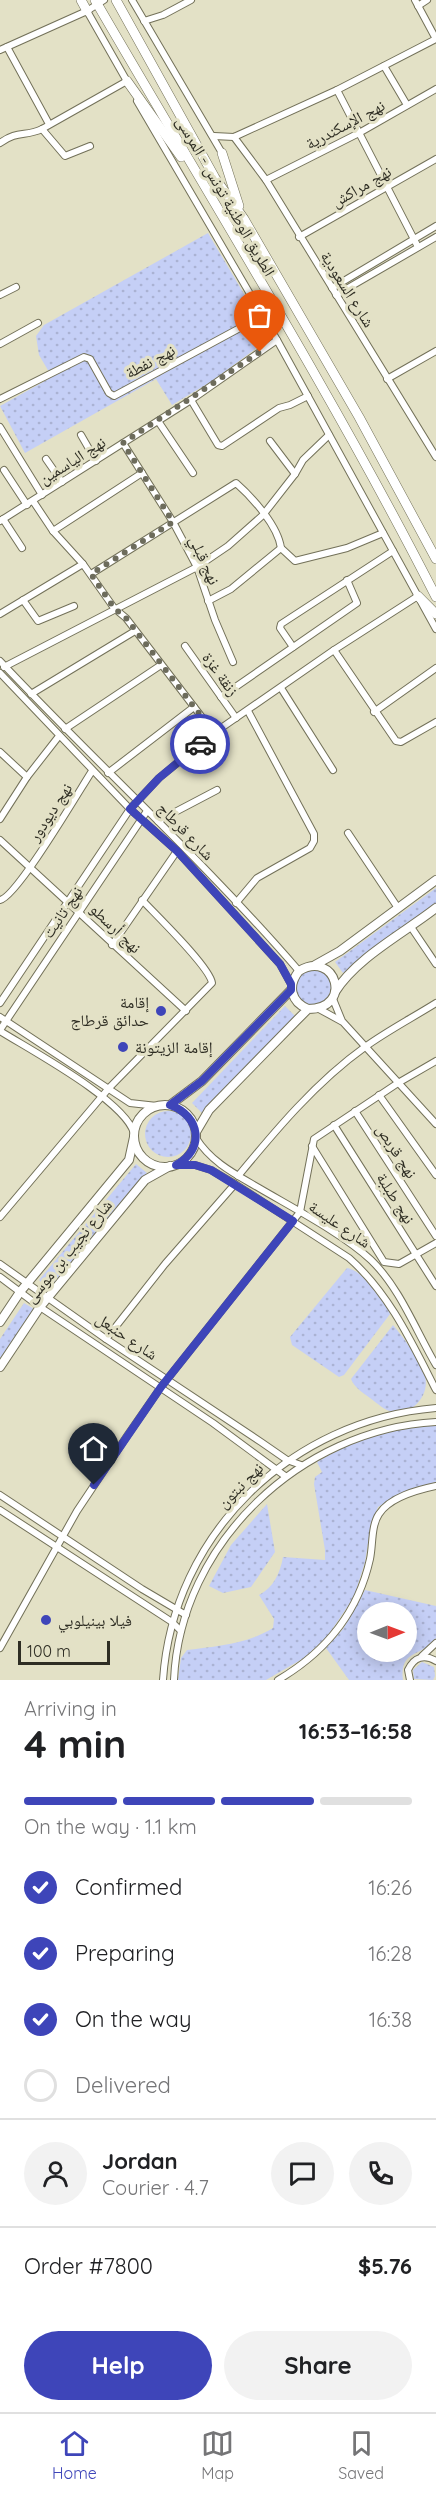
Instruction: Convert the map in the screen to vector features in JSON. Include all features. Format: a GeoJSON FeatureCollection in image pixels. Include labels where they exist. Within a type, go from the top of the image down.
{"type":"FeatureCollection","features":[{"type":"Feature","properties":{"kind":"highway"},"geometry":{"type":"LineString","coordinates":[[81,0],[87,11]]}},
{"type":"Feature","properties":{"kind":"highway","name":"الطريق الوطنية تونس - المرسى"},"geometry":{"type":"LineString","coordinates":[[116,0],[215,178],[244,219],[359,417],[436,559]]}},
{"type":"Feature","properties":{"kind":"highway","name":"الطريق الوطنية تونس - المرسى"},"geometry":{"type":"LineString","coordinates":[[99,2],[201,183],[376,483],[436,597]]}},
{"type":"Feature","properties":{"kind":"highway"},"geometry":{"type":"LineString","coordinates":[[127,81],[168,141],[201,183]]}},
{"type":"Feature","properties":{"kind":"highway"},"geometry":{"type":"LineString","coordinates":[[222,153],[244,219]]}},
{"type":"Feature","properties":{"kind":"highway"},"geometry":{"type":"LineString","coordinates":[[418,596],[436,614]]}},
{"type":"Feature","properties":{"kind":"main road"},"geometry":{"type":"LineString","coordinates":[[170,1105],[202,1081],[291,987],[299,971],[340,951],[436,880]]}},
{"type":"Feature","properties":{"kind":"main road"},"geometry":{"type":"LineString","coordinates":[[291,987],[297,1002],[309,1009],[319,1009],[327,1005],[343,979],[362,962],[436,908]]}},
{"type":"Feature","properties":{"kind":"main road"},"geometry":{"type":"LineString","coordinates":[[315,965],[331,974],[335,983],[334,996]]}},
{"type":"Feature","properties":{"kind":"main road"},"geometry":{"type":"LineString","coordinates":[[134,1135],[139,1151],[149,1162],[163,1167],[173,1166],[192,1152],[196,1135],[209,1110],[309,1009]]}},
{"type":"Feature","properties":{"kind":"main road"},"geometry":{"type":"LineString","coordinates":[[0,1322],[27,1283],[129,1160],[139,1119],[157,1106],[170,1105],[187,1114],[196,1135]]}},
{"type":"Feature","properties":{"kind":"main road","name":"شارع نجيب بن موسى"},"geometry":{"type":"LineString","coordinates":[[0,1367],[40,1307],[145,1180],[173,1166]]}},
{"type":"Feature","properties":{"kind":"street"},"geometry":{"type":"LineString","coordinates":[[132,0],[222,153]]}},
{"type":"Feature","properties":{"kind":"street"},"geometry":{"type":"LineString","coordinates":[[174,0],[178,7]]}},
{"type":"Feature","properties":{"kind":"street"},"geometry":{"type":"LineString","coordinates":[[144,21],[191,0]]}},
{"type":"Feature","properties":{"kind":"street"},"geometry":{"type":"LineString","coordinates":[[214,136],[231,138],[337,90],[436,39],[417,3],[427,0]]}},
{"type":"Feature","properties":{"kind":"street"},"geometry":{"type":"LineString","coordinates":[[0,50],[87,11],[99,2]]}},
{"type":"Feature","properties":{"kind":"street"},"geometry":{"type":"LineString","coordinates":[[87,11],[158,141],[277,340],[436,629]]}},
{"type":"Feature","properties":{"kind":"street"},"geometry":{"type":"LineString","coordinates":[[8,47],[49,124]]}},
{"type":"Feature","properties":{"kind":"street"},"geometry":{"type":"LineString","coordinates":[[384,66],[407,105]]}},
{"type":"Feature","properties":{"kind":"street"},"geometry":{"type":"LineString","coordinates":[[0,143],[16,133],[30,134],[42,129],[127,81]]}},
{"type":"Feature","properties":{"kind":"street","name":"نهج الإسكندرية"},"geometry":{"type":"LineString","coordinates":[[266,180],[359,133],[436,89]]}},
{"type":"Feature","properties":{"kind":"street"},"geometry":{"type":"LineString","coordinates":[[337,90],[418,247]]}},
{"type":"Feature","properties":{"kind":"street"},"geometry":{"type":"LineString","coordinates":[[42,129],[65,156],[90,146]]}},
{"type":"Feature","properties":{"kind":"street"},"geometry":{"type":"LineString","coordinates":[[222,153],[231,138]]}},
{"type":"Feature","properties":{"kind":"street","name":"شارع السعودية"},"geometry":{"type":"LineString","coordinates":[[231,138],[266,180],[436,457]]}},
{"type":"Feature","properties":{"kind":"street","name":"نهج مراكش"},"geometry":{"type":"LineString","coordinates":[[299,237],[436,159]]}},
{"type":"Feature","properties":{"kind":"street"},"geometry":{"type":"LineString","coordinates":[[334,292],[413,238],[436,226]]}},
{"type":"Feature","properties":{"kind":"street"},"geometry":{"type":"LineString","coordinates":[[334,292],[436,237]]}},
{"type":"Feature","properties":{"kind":"street"},"geometry":{"type":"LineString","coordinates":[[0,295],[15,287]]}},
{"type":"Feature","properties":{"kind":"street","name":"نهج نفطة"},"geometry":{"type":"LineString","coordinates":[[0,399],[84,357],[90,359],[109,393],[114,396],[262,316]]}},
{"type":"Feature","properties":{"kind":"street"},"geometry":{"type":"LineString","coordinates":[[0,344],[38,323]]}},
{"type":"Feature","properties":{"kind":"street","name":"نهج الياسمين"},"geometry":{"type":"LineString","coordinates":[[1,520],[191,400],[277,340]]}},
{"type":"Feature","properties":{"kind":"street"},"geometry":{"type":"LineString","coordinates":[[387,379],[436,351]]}},
{"type":"Feature","properties":{"kind":"street"},"geometry":{"type":"LineString","coordinates":[[191,400],[218,445],[222,446],[279,408],[308,396]]}},
{"type":"Feature","properties":{"kind":"street"},"geometry":{"type":"LineString","coordinates":[[158,421],[193,473]]}},
{"type":"Feature","properties":{"kind":"street"},"geometry":{"type":"LineString","coordinates":[[0,427],[42,495]]}},
{"type":"Feature","properties":{"kind":"street"},"geometry":{"type":"LineString","coordinates":[[81,435],[96,461]]}},
{"type":"Feature","properties":{"kind":"street"},"geometry":{"type":"LineString","coordinates":[[1,668],[196,567],[228,546],[263,515],[303,460],[329,435]]}},
{"type":"Feature","properties":{"kind":"street"},"geometry":{"type":"LineString","coordinates":[[270,441],[295,474]]}},
{"type":"Feature","properties":{"kind":"street","name":"نهج قبلي"},"geometry":{"type":"LineString","coordinates":[[123,443],[173,522],[196,567],[233,662]]}},
{"type":"Feature","properties":{"kind":"street"},"geometry":{"type":"LineString","coordinates":[[46,459],[62,482]]}},
{"type":"Feature","properties":{"kind":"street"},"geometry":{"type":"LineString","coordinates":[[4,470],[27,505]]}},
{"type":"Feature","properties":{"kind":"street"},"geometry":{"type":"LineString","coordinates":[[53,531],[142,472]]}},
{"type":"Feature","properties":{"kind":"street"},"geometry":{"type":"LineString","coordinates":[[91,574],[236,483],[276,529],[281,548],[293,560],[304,560],[325,552],[347,548],[383,532]]}},
{"type":"Feature","properties":{"kind":"street"},"geometry":{"type":"LineString","coordinates":[[33,501],[53,531],[91,574],[114,608],[126,618],[214,733]]}},
{"type":"Feature","properties":{"kind":"street"},"geometry":{"type":"LineString","coordinates":[[1,520],[22,548]]}},
{"type":"Feature","properties":{"kind":"street"},"geometry":{"type":"LineString","coordinates":[[208,601],[231,589],[281,548]]}},
{"type":"Feature","properties":{"kind":"street"},"geometry":{"type":"LineString","coordinates":[[293,647],[280,626],[393,551]]}},
{"type":"Feature","properties":{"kind":"street"},"geometry":{"type":"LineString","coordinates":[[0,614],[83,564]]}},
{"type":"Feature","properties":{"kind":"street"},"geometry":{"type":"LineString","coordinates":[[221,697],[357,603],[347,580]]}},
{"type":"Feature","properties":{"kind":"street"},"geometry":{"type":"LineString","coordinates":[[0,1003],[130,809],[159,778],[236,717],[248,711],[333,650],[418,596]]}},
{"type":"Feature","properties":{"kind":"street"},"geometry":{"type":"LineString","coordinates":[[23,600],[38,621],[74,606]]}},
{"type":"Feature","properties":{"kind":"street"},"geometry":{"type":"LineString","coordinates":[[32,694],[135,631]]}},
{"type":"Feature","properties":{"kind":"street","name":"زنقة غزة"},"geometry":{"type":"LineString","coordinates":[[184,646],[236,717]]}},
{"type":"Feature","properties":{"kind":"street"},"geometry":{"type":"LineString","coordinates":[[333,650],[396,741],[401,742],[436,722]]}},
{"type":"Feature","properties":{"kind":"street"},"geometry":{"type":"LineString","coordinates":[[65,729],[161,664]]}},
{"type":"Feature","properties":{"kind":"street","name":"شارع قرطاج"},"geometry":{"type":"LineString","coordinates":[[1,668],[32,694],[158,821],[299,971]]}},
{"type":"Feature","properties":{"kind":"street","name":"شارع قرطاج"},"geometry":{"type":"LineString","coordinates":[[1,668],[58,736],[130,809],[177,851],[280,964],[291,987]]}},
{"type":"Feature","properties":{"kind":"street"},"geometry":{"type":"LineString","coordinates":[[374,712],[436,668]]}},
{"type":"Feature","properties":{"kind":"street"},"geometry":{"type":"LineString","coordinates":[[281,688],[333,770]]}},
{"type":"Feature","properties":{"kind":"street"},"geometry":{"type":"LineString","coordinates":[[108,773],[194,707]]}},
{"type":"Feature","properties":{"kind":"street"},"geometry":{"type":"LineString","coordinates":[[236,903],[257,878],[310,848],[314,841],[314,834],[248,711]]}},
{"type":"Feature","properties":{"kind":"street"},"geometry":{"type":"LineString","coordinates":[[0,819],[27,777],[58,736]]}},
{"type":"Feature","properties":{"kind":"street"},"geometry":{"type":"LineString","coordinates":[[0,752],[27,777]]}},
{"type":"Feature","properties":{"kind":"street","name":"نهج ديودور"},"geometry":{"type":"LineString","coordinates":[[0,900],[7,897],[30,868],[92,771]]}},
{"type":"Feature","properties":{"kind":"street"},"geometry":{"type":"LineString","coordinates":[[158,821],[217,789]]}},
{"type":"Feature","properties":{"kind":"street","name":"نهج تانيت"},"geometry":{"type":"LineString","coordinates":[[0,1030],[3,1019],[147,811]]}},
{"type":"Feature","properties":{"kind":"street"},"geometry":{"type":"LineString","coordinates":[[348,833],[398,908]]}},
{"type":"Feature","properties":{"kind":"street","name":"نهج أرسطو"},"geometry":{"type":"LineString","coordinates":[[0,840],[186,1011]]}},
{"type":"Feature","properties":{"kind":"street"},"geometry":{"type":"LineString","coordinates":[[112,945],[177,851]]}},
{"type":"Feature","properties":{"kind":"street"},"geometry":{"type":"LineString","coordinates":[[0,1217],[109,1088],[210,986],[212,979],[196,958],[142,900]]}},
{"type":"Feature","properties":{"kind":"street"},"geometry":{"type":"LineString","coordinates":[[411,927],[436,964]]}},
{"type":"Feature","properties":{"kind":"street"},"geometry":{"type":"LineString","coordinates":[[334,996],[342,1022]]}},
{"type":"Feature","properties":{"kind":"street"},"geometry":{"type":"LineString","coordinates":[[238,1176],[281,1125],[364,1047],[436,1003]]}},
{"type":"Feature","properties":{"kind":"street"},"geometry":{"type":"LineString","coordinates":[[319,1009],[342,1022],[436,1124]]}},
{"type":"Feature","properties":{"kind":"street"},"geometry":{"type":"LineString","coordinates":[[3,1019],[130,1103],[157,1106]]}},
{"type":"Feature","properties":{"kind":"street"},"geometry":{"type":"LineString","coordinates":[[0,1030],[102,1096],[127,1118],[134,1135]]}},
{"type":"Feature","properties":{"kind":"street"},"geometry":{"type":"LineString","coordinates":[[0,1648],[62,1536],[161,1387],[300,1212],[314,1139],[379,1095],[436,1061]]}},
{"type":"Feature","properties":{"kind":"street"},"geometry":{"type":"LineString","coordinates":[[379,1095],[436,1175]]}},
{"type":"Feature","properties":{"kind":"street","name":"نهج قربص"},"geometry":{"type":"LineString","coordinates":[[355,1111],[436,1236]]}},
{"type":"Feature","properties":{"kind":"street","name":"نهج طبلبة"},"geometry":{"type":"LineString","coordinates":[[334,1125],[436,1286]]}},
{"type":"Feature","properties":{"kind":"street","name":"شارع عليسة"},"geometry":{"type":"LineString","coordinates":[[196,1135],[210,1157],[300,1212],[371,1261],[394,1291],[433,1353],[436,1365]]}},
{"type":"Feature","properties":{"kind":"street"},"geometry":{"type":"LineString","coordinates":[[312,1145],[384,1262],[399,1264],[436,1243]]}},
{"type":"Feature","properties":{"kind":"street","name":"شارع عليسة"},"geometry":{"type":"LineString","coordinates":[[173,1166],[203,1168],[236,1184],[349,1258],[374,1281],[396,1316],[436,1390]]}},
{"type":"Feature","properties":{"kind":"street"},"geometry":{"type":"LineString","coordinates":[[106,1339],[165,1264],[236,1184]]}},
{"type":"Feature","properties":{"kind":"street","name":"شارع حنبعل"},"geometry":{"type":"LineString","coordinates":[[0,1264],[106,1339],[287,1460],[301,1465]]}},
{"type":"Feature","properties":{"kind":"street","name":"شارع حنبعل"},"geometry":{"type":"LineString","coordinates":[[0,1278],[161,1387],[285,1476]]}},
{"type":"Feature","properties":{"kind":"street","name":"نهج نبتون"},"geometry":{"type":"LineString","coordinates":[[163,1680],[175,1611],[200,1557],[223,1521],[276,1468],[327,1439],[358,1425],[421,1409],[436,1408]]}},
{"type":"Feature","properties":{"kind":"street","name":"نهج نبتون"},"geometry":{"type":"LineString","coordinates":[[174,1680],[181,1631],[208,1566],[219,1547],[254,1504],[285,1476],[328,1450],[365,1435],[393,1428],[436,1422]]}},
{"type":"Feature","properties":{"kind":"street"},"geometry":{"type":"LineString","coordinates":[[278,1680],[309,1659],[342,1625],[365,1578],[374,1524],[379,1514],[398,1499],[436,1486]]}},
{"type":"Feature","properties":{"kind":"street"},"geometry":{"type":"LineString","coordinates":[[0,1495],[175,1611],[186,1615]]}},
{"type":"Feature","properties":{"kind":"street"},"geometry":{"type":"LineString","coordinates":[[0,1509],[172,1622],[181,1631]]}},
{"type":"Feature","properties":{"kind":"street"},"geometry":{"type":"LineString","coordinates":[[408,1680],[411,1663],[423,1656],[436,1642]]}},
{"type":"Feature","properties":{"kind":"street"},"geometry":{"type":"LineString","coordinates":[[423,1656],[436,1661]]}},
{"type":"Feature","properties":{"kind":"shaded area"},"geometry":{"type":"Polygon","coordinates":[[[208,233],[270,338],[212,381],[172,405],[156,379],[25,453],[0,406],[52,377],[39,355],[36,336],[44,325],[208,233]]]}},
{"type":"Feature","properties":{"kind":"shaded area"},"geometry":{"type":"Polygon","coordinates":[[[436,888],[436,905],[343,973],[335,962],[436,888]]]}},
{"type":"Feature","properties":{"kind":"shaded area"},"geometry":{"type":"Polygon","coordinates":[[[313,969],[326,974],[331,987],[326,1000],[313,1005],[300,1000],[295,987],[300,974],[313,969]]]}},
{"type":"Feature","properties":{"kind":"shaded area"},"geometry":{"type":"Polygon","coordinates":[[[285,1006],[295,1016],[202,1113],[192,1103],[285,1006]]]}},
{"type":"Feature","properties":{"kind":"shaded area"},"geometry":{"type":"Polygon","coordinates":[[[168,1111],[177,1112],[184,1118],[190,1125],[190,1143],[184,1150],[177,1156],[168,1157],[159,1156],[152,1150],[146,1143],[145,1134],[146,1125],[152,1118],[159,1112],[168,1111]]]}},
{"type":"Feature","properties":{"kind":"shaded area"},"geometry":{"type":"Polygon","coordinates":[[[136,1164],[147,1173],[51,1290],[39,1280],[136,1164]]]}},
{"type":"Feature","properties":{"kind":"shaded area"},"geometry":{"type":"Polygon","coordinates":[[[347,1268],[366,1280],[390,1314],[344,1375],[339,1377],[292,1345],[290,1337],[347,1268]]]}},
{"type":"Feature","properties":{"kind":"shaded area"},"geometry":{"type":"Polygon","coordinates":[[[24,1303],[34,1309],[0,1360],[0,1339],[24,1303]]]}},
{"type":"Feature","properties":{"kind":"shaded area"},"geometry":{"type":"Polygon","coordinates":[[[393,1325],[416,1356],[426,1383],[418,1402],[413,1407],[400,1412],[393,1412],[381,1406],[359,1390],[351,1379],[393,1325]]]}},
{"type":"Feature","properties":{"kind":"shaded area"},"geometry":{"type":"Polygon","coordinates":[[[436,1425],[436,1482],[399,1495],[378,1507],[371,1524],[365,1562],[354,1597],[327,1637],[304,1658],[266,1680],[178,1680],[181,1658],[187,1650],[242,1641],[273,1628],[274,1619],[259,1595],[276,1579],[283,1557],[325,1560],[314,1484],[315,1477],[322,1472],[317,1462],[374,1436],[405,1428],[436,1425]]]}},
{"type":"Feature","properties":{"kind":"shaded area"},"geometry":{"type":"Polygon","coordinates":[[[267,1504],[275,1552],[251,1587],[223,1593],[209,1586],[231,1545],[267,1504]]]}},
{"type":"Feature","properties":{"kind":"shaded area"},"geometry":{"type":"Polygon","coordinates":[[[365,1590],[436,1606],[436,1638],[417,1652],[417,1602],[358,1602],[365,1590]]]}},
{"type":"Feature","properties":{"kind":"shaded area"},"geometry":{"type":"Polygon","coordinates":[[[357,1604],[357,1662],[406,1662],[403,1680],[349,1680],[326,1648],[343,1629],[357,1604]]]}},
{"type":"Feature","properties":{"kind":"shaded area"},"geometry":{"type":"Polygon","coordinates":[[[422,1662],[434,1667],[433,1680],[414,1679],[413,1670],[422,1662]]]}},
{"type":"Feature","properties":{"kind":"way so far"},"geometry":{"type":"LineString","coordinates":[[200,744],[214,733],[122,613],[114,608],[91,574],[173,522],[123,443],[191,400],[260,352]]}},
{"type":"Feature","properties":{"kind":"place","name":"إقامة حدائق قرطاج"},"geometry":{"type":"Point","coordinates":[161,1011]}},
{"type":"Feature","properties":{"kind":"place","name":"إقامة الزيتونة"},"geometry":{"type":"Point","coordinates":[123,1047]}},
{"type":"Feature","properties":{"kind":"place","name":"فيلا بينيلوبي"},"geometry":{"type":"Point","coordinates":[46,1620]}},
{"type":"Feature","properties":{"kind":"route"},"geometry":{"type":"LineString","coordinates":[[94,1485],[161,1387],[293,1221],[211,1170],[195,1165],[176,1165],[192,1152],[196,1132],[187,1114],[180,1108],[170,1105],[202,1081],[291,990],[291,984],[280,964],[177,851],[130,809],[159,778],[200,744]]}}]}
